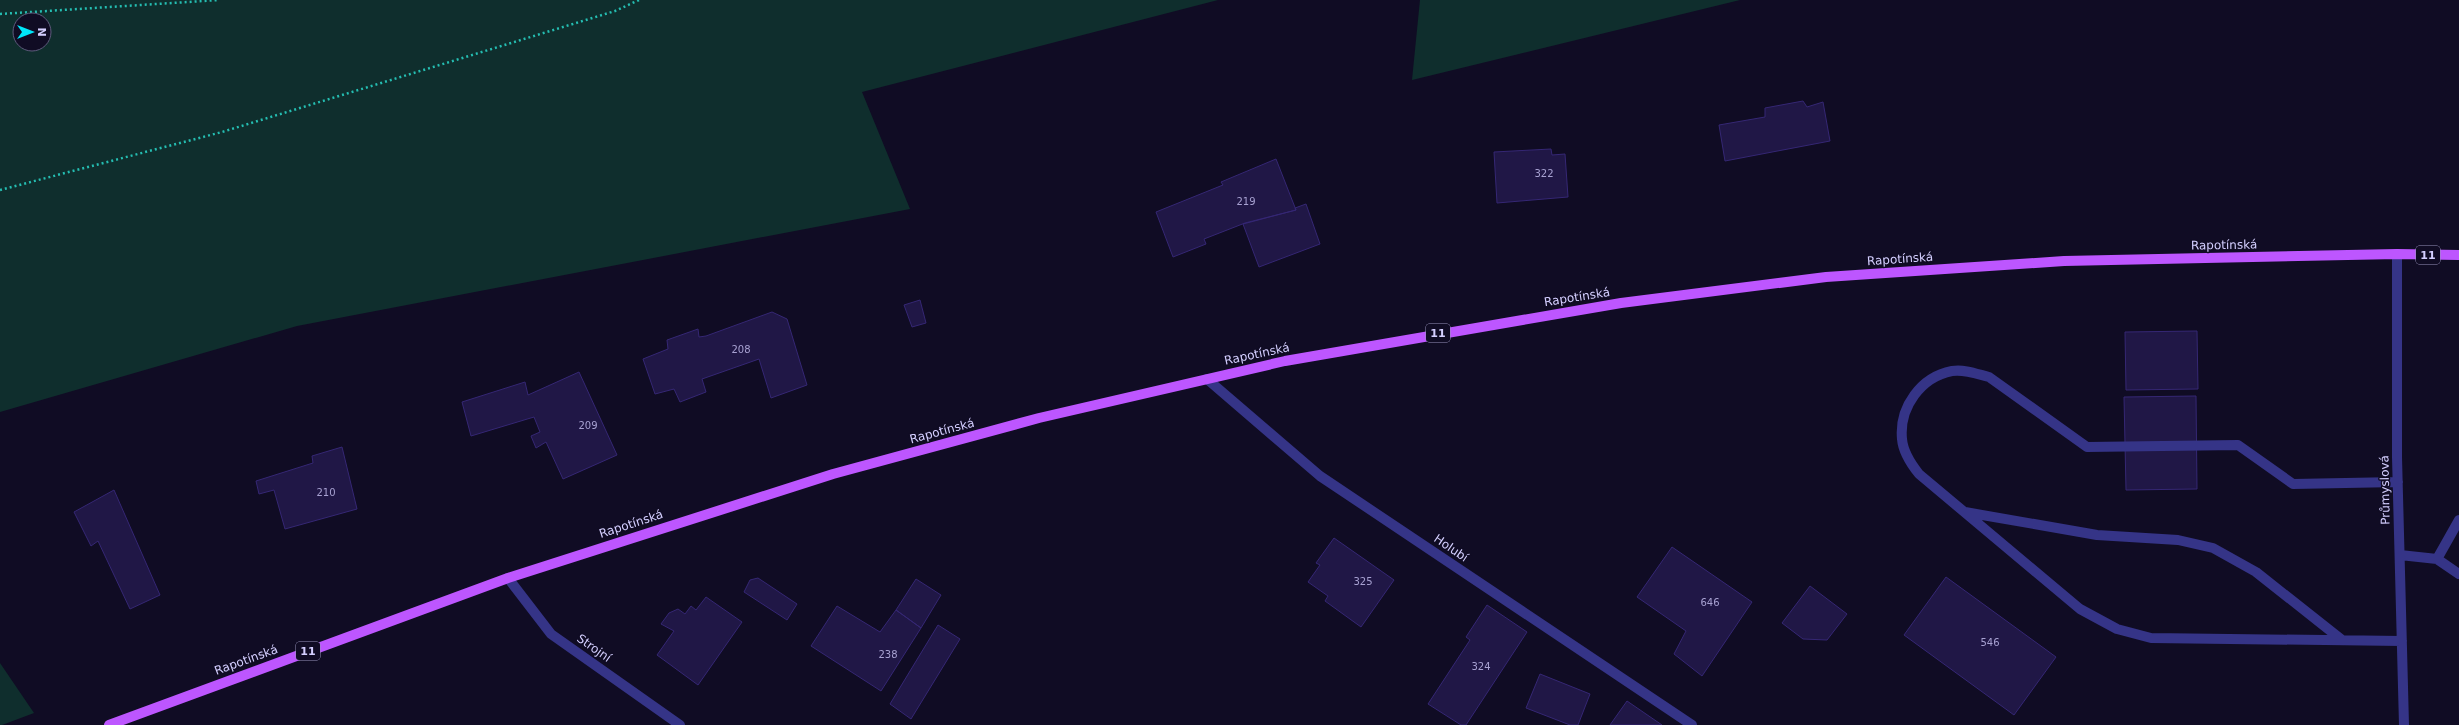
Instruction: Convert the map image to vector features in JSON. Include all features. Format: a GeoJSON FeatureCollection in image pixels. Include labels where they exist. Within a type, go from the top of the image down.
{"type":"FeatureCollection","features":[{"type":"Feature","properties":{"kind":"main road","name":"Rapotínská"},"geometry":{"type":"LineString","coordinates":[[109,725],[508,578],[833,474],[1039,418],[1285,361],[1519,319],[1621,303],[1826,277],[2064,261],[2397,254],[2459,255]]}},
{"type":"Feature","properties":{"kind":"street","name":"Průmyslová"},"geometry":{"type":"LineString","coordinates":[[2397,254],[2398,482],[2404,725]]}},
{"type":"Feature","properties":{"kind":"street"},"geometry":{"type":"LineString","coordinates":[[2398,482],[2293,484],[2238,445],[2087,447],[1989,377],[1971,372],[1953,371],[1936,377],[1920,387],[1909,401],[1902,420],[1902,440],[1908,458],[1919,474],[2080,609],[2117,629],[2152,638],[2402,641]]}},
{"type":"Feature","properties":{"kind":"street","name":"Holubí"},"geometry":{"type":"LineString","coordinates":[[1207,379],[1320,476],[1692,725]]}},
{"type":"Feature","properties":{"kind":"street"},"geometry":{"type":"LineString","coordinates":[[1963,512],[2097,535],[2178,540],[2213,548],[2256,572],[2342,640]]}},
{"type":"Feature","properties":{"kind":"street"},"geometry":{"type":"LineString","coordinates":[[2437,560],[2459,520]]}},
{"type":"Feature","properties":{"kind":"street"},"geometry":{"type":"LineString","coordinates":[[2400,555],[2437,560],[2459,574]]}},
{"type":"Feature","properties":{"kind":"street","name":"Strojní"},"geometry":{"type":"LineString","coordinates":[[508,578],[551,634],[680,725]]}},
{"type":"Feature","properties":{"kind":"path"},"geometry":{"type":"LineString","coordinates":[[0,14],[219,0]]}},
{"type":"Feature","properties":{"kind":"path"},"geometry":{"type":"LineString","coordinates":[[0,190],[222,132],[615,10],[639,0]]}},
{"type":"Feature","properties":{"kind":"green space"},"geometry":{"type":"Polygon","coordinates":[[[0,0],[1218,0],[862,92],[910,209],[297,326],[0,412],[0,0]]]}},
{"type":"Feature","properties":{"kind":"green space"},"geometry":{"type":"Polygon","coordinates":[[[1420,0],[1740,0],[1412,80],[1420,0]]]}},
{"type":"Feature","properties":{"kind":"green space"},"geometry":{"type":"Polygon","coordinates":[[[0,663],[34,713],[2,725],[0,725],[0,663]]]}},
{"type":"Feature","properties":{"kind":"building"},"geometry":{"type":"Polygon","coordinates":[[[1803,101],[1807,107],[1823,102],[1830,141],[1725,161],[1719,125],[1765,117],[1765,108],[1803,101]]]}},
{"type":"Feature","properties":{"kind":"building"},"geometry":{"type":"Polygon","coordinates":[[[1551,149],[1552,155],[1565,154],[1568,197],[1497,203],[1494,152],[1551,149]]]}},
{"type":"Feature","properties":{"kind":"building"},"geometry":{"type":"Polygon","coordinates":[[[1276,159],[1296,210],[1245,223],[1204,239],[1206,244],[1173,257],[1156,212],[1223,185],[1221,182],[1276,159]]]}},
{"type":"Feature","properties":{"kind":"building"},"geometry":{"type":"Polygon","coordinates":[[[1306,204],[1320,244],[1259,267],[1243,224],[1296,210],[1295,208],[1306,204]]]}},
{"type":"Feature","properties":{"kind":"building"},"geometry":{"type":"Polygon","coordinates":[[[920,300],[926,323],[912,327],[904,305],[920,300]]]}},
{"type":"Feature","properties":{"kind":"building"},"geometry":{"type":"Polygon","coordinates":[[[772,312],[787,319],[807,385],[771,398],[759,359],[702,379],[706,392],[680,402],[674,389],[655,394],[643,359],[668,349],[667,340],[698,329],[699,337],[706,336],[772,312]]]}},
{"type":"Feature","properties":{"kind":"building"},"geometry":{"type":"Polygon","coordinates":[[[2197,331],[2198,389],[2126,390],[2125,332],[2197,331]]]}},
{"type":"Feature","properties":{"kind":"building"},"geometry":{"type":"Polygon","coordinates":[[[579,372],[617,455],[563,479],[546,442],[536,448],[531,436],[540,432],[534,417],[471,436],[462,402],[525,382],[528,395],[579,372]]]}},
{"type":"Feature","properties":{"kind":"building"},"geometry":{"type":"Polygon","coordinates":[[[2196,396],[2197,489],[2126,490],[2124,397],[2196,396]]]}},
{"type":"Feature","properties":{"kind":"building"},"geometry":{"type":"Polygon","coordinates":[[[342,447],[357,509],[285,529],[274,490],[259,494],[256,481],[313,463],[312,456],[342,447]]]}},
{"type":"Feature","properties":{"kind":"building"},"geometry":{"type":"Polygon","coordinates":[[[114,490],[160,595],[130,609],[98,541],[91,546],[74,512],[114,490]]]}},
{"type":"Feature","properties":{"kind":"building"},"geometry":{"type":"Polygon","coordinates":[[[1334,538],[1394,580],[1361,627],[1325,601],[1328,596],[1308,582],[1320,565],[1316,563],[1334,538]]]}},
{"type":"Feature","properties":{"kind":"building"},"geometry":{"type":"Polygon","coordinates":[[[1672,547],[1752,602],[1702,676],[1674,654],[1686,631],[1637,597],[1672,547]]]}},
{"type":"Feature","properties":{"kind":"building"},"geometry":{"type":"Polygon","coordinates":[[[1946,577],[2056,657],[2014,715],[1904,635],[1946,577]]]}},
{"type":"Feature","properties":{"kind":"building"},"geometry":{"type":"Polygon","coordinates":[[[758,578],[797,604],[787,620],[744,592],[750,580],[758,578]]]}},
{"type":"Feature","properties":{"kind":"building"},"geometry":{"type":"Polygon","coordinates":[[[916,579],[941,595],[921,628],[896,610],[916,579]]]}},
{"type":"Feature","properties":{"kind":"building"},"geometry":{"type":"Polygon","coordinates":[[[1810,586],[1847,614],[1827,640],[1803,639],[1782,623],[1810,586]]]}},
{"type":"Feature","properties":{"kind":"building"},"geometry":{"type":"Polygon","coordinates":[[[706,597],[742,622],[698,685],[657,655],[674,631],[661,624],[669,613],[678,609],[685,614],[691,606],[696,610],[706,597]]]}},
{"type":"Feature","properties":{"kind":"building"},"geometry":{"type":"Polygon","coordinates":[[[1487,605],[1527,632],[1466,725],[1461,725],[1428,704],[1470,640],[1466,637],[1487,605]]]}},
{"type":"Feature","properties":{"kind":"building"},"geometry":{"type":"Polygon","coordinates":[[[837,606],[880,632],[896,610],[921,628],[881,691],[811,646],[837,606]]]}},
{"type":"Feature","properties":{"kind":"building"},"geometry":{"type":"Polygon","coordinates":[[[938,625],[960,639],[911,719],[890,704],[938,625]]]}},
{"type":"Feature","properties":{"kind":"building"},"geometry":{"type":"Polygon","coordinates":[[[1540,674],[1590,694],[1578,725],[1570,725],[1526,708],[1540,674]]]}},
{"type":"Feature","properties":{"kind":"building"},"geometry":{"type":"Polygon","coordinates":[[[1627,701],[1662,725],[1610,725],[1627,701]]]}}]}
